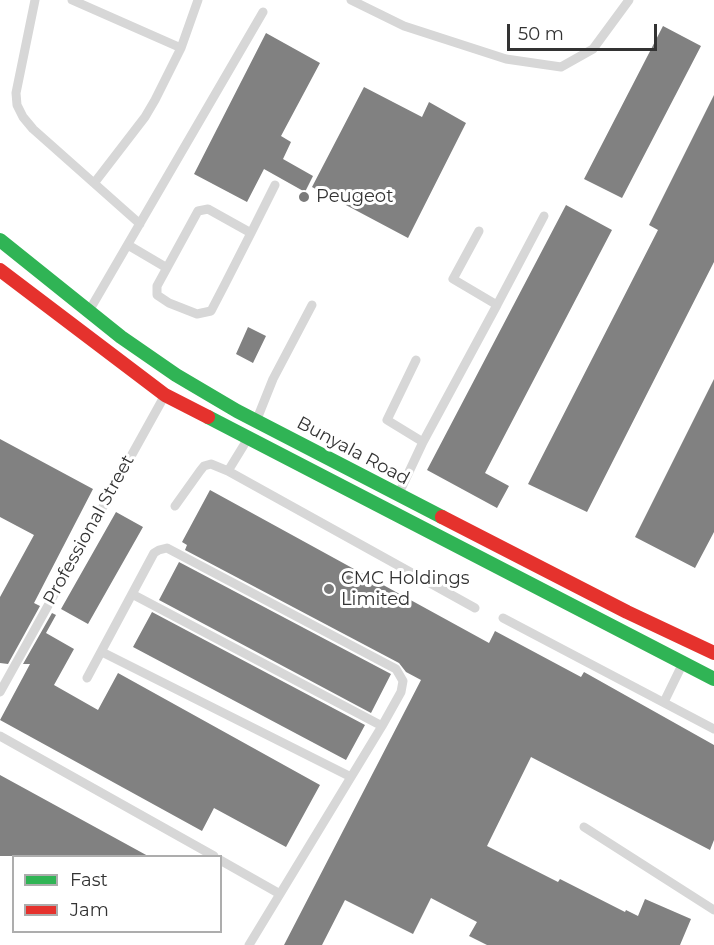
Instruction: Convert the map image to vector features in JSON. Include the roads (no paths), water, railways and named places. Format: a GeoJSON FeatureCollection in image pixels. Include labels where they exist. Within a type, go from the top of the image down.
{"type":"FeatureCollection","features":[{"type":"Feature","properties":{"kind":"main road","name":"Bunyala Road"},"geometry":{"type":"LineString","coordinates":[[0,240],[121,337],[176,375],[256,421],[398,495],[627,612],[713,650]]}},
{"type":"Feature","properties":{"kind":"main road","name":"Bunyala Road"},"geometry":{"type":"LineString","coordinates":[[0,270],[165,395],[714,679]]}},
{"type":"Feature","properties":{"kind":"lane"},"geometry":{"type":"LineString","coordinates":[[35,0],[16,93],[17,105],[33,129],[140,224]]}},
{"type":"Feature","properties":{"kind":"lane"},"geometry":{"type":"LineString","coordinates":[[72,0],[181,48]]}},
{"type":"Feature","properties":{"kind":"lane"},"geometry":{"type":"LineString","coordinates":[[95,182],[145,117],[181,48],[198,0]]}},
{"type":"Feature","properties":{"kind":"lane"},"geometry":{"type":"LineString","coordinates":[[351,0],[404,26],[506,59],[561,67],[593,49],[628,0]]}},
{"type":"Feature","properties":{"kind":"lane"},"geometry":{"type":"LineString","coordinates":[[89,311],[263,12]]}},
{"type":"Feature","properties":{"kind":"lane"},"geometry":{"type":"LineString","coordinates":[[251,233],[208,209],[198,211],[157,286],[157,295],[169,303],[197,314],[211,311],[251,233],[274,185]]}},
{"type":"Feature","properties":{"kind":"lane"},"geometry":{"type":"LineString","coordinates":[[389,512],[423,442],[544,216]]}},
{"type":"Feature","properties":{"kind":"lane"},"geometry":{"type":"LineString","coordinates":[[479,231],[453,279],[497,305]]}},
{"type":"Feature","properties":{"kind":"lane"},"geometry":{"type":"LineString","coordinates":[[128,246],[167,268]]}},
{"type":"Feature","properties":{"kind":"lane"},"geometry":{"type":"LineString","coordinates":[[228,471],[248,439],[273,379],[312,305]]}},
{"type":"Feature","properties":{"kind":"lane"},"geometry":{"type":"LineString","coordinates":[[416,360],[387,420],[423,442]]}},
{"type":"Feature","properties":{"kind":"lane","name":"Professional Street"},"geometry":{"type":"LineString","coordinates":[[1,688],[176,375]]}},
{"type":"Feature","properties":{"kind":"lane"},"geometry":{"type":"LineString","coordinates":[[175,506],[204,466],[211,464],[228,471],[475,608]]}},
{"type":"Feature","properties":{"kind":"lane"},"geometry":{"type":"LineString","coordinates":[[87,678],[154,554],[167,548],[396,669],[403,681],[401,692],[249,945]]}},
{"type":"Feature","properties":{"kind":"lane"},"geometry":{"type":"LineString","coordinates":[[132,594],[382,726]]}},
{"type":"Feature","properties":{"kind":"lane"},"geometry":{"type":"LineString","coordinates":[[503,618],[714,729]]}},
{"type":"Feature","properties":{"kind":"lane"},"geometry":{"type":"LineString","coordinates":[[102,652],[351,777]]}},
{"type":"Feature","properties":{"kind":"lane"},"geometry":{"type":"LineString","coordinates":[[664,702],[683,663]]}},
{"type":"Feature","properties":{"kind":"lane"},"geometry":{"type":"LineString","coordinates":[[0,736],[212,855]]}},
{"type":"Feature","properties":{"kind":"lane"},"geometry":{"type":"LineString","coordinates":[[584,827],[714,910]]}},
{"type":"Feature","properties":{"kind":"lane"},"geometry":{"type":"LineString","coordinates":[[222,861],[280,894]]}},
{"type":"Feature","properties":{"kind":"place","name":"Peugeot"},"geometry":{"type":"Point","coordinates":[304,197]}},
{"type":"Feature","properties":{"kind":"place","name":"CMC Holdings Limited"},"geometry":{"type":"Point","coordinates":[329,589]}}]}
